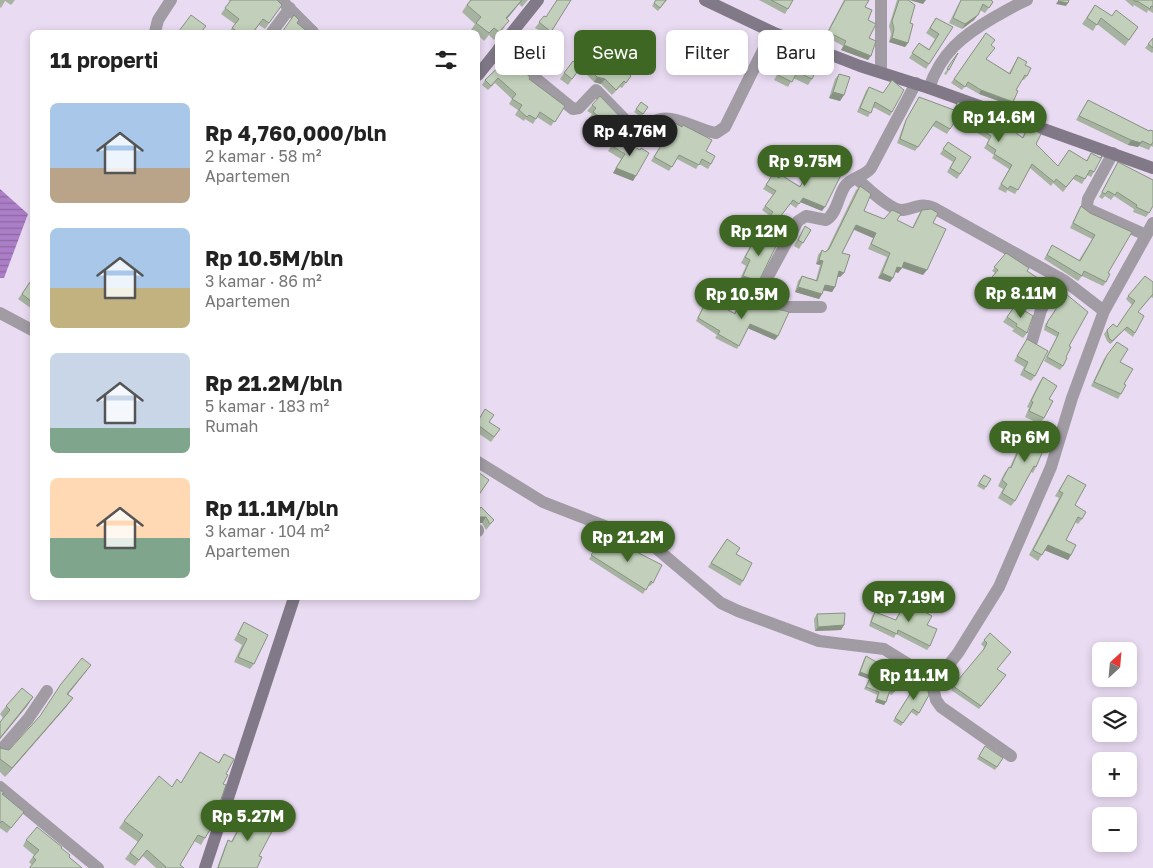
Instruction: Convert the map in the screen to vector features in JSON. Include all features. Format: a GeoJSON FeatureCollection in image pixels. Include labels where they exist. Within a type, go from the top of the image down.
{"type":"FeatureCollection","features":[{"type":"Feature","properties":{"kind":"main road"},"geometry":{"type":"LineString","coordinates":[[514,30],[538,0]]}},
{"type":"Feature","properties":{"kind":"main road"},"geometry":{"type":"LineString","coordinates":[[705,0],[768,30]]}},
{"type":"Feature","properties":{"kind":"main road"},"geometry":{"type":"LineString","coordinates":[[480,72],[495,53]]}},
{"type":"Feature","properties":{"kind":"main road"},"geometry":{"type":"LineString","coordinates":[[834,55],[1153,168]]}},
{"type":"Feature","properties":{"kind":"main road"},"geometry":{"type":"LineString","coordinates":[[205,868],[293,600]]}},
{"type":"Feature","properties":{"kind":"street"},"geometry":{"type":"LineString","coordinates":[[156,30],[158,20],[171,0]]}},
{"type":"Feature","properties":{"kind":"street"},"geometry":{"type":"LineString","coordinates":[[881,0],[881,72]]}},
{"type":"Feature","properties":{"kind":"street"},"geometry":{"type":"LineString","coordinates":[[929,88],[934,73],[952,46],[979,26],[1027,0]]}},
{"type":"Feature","properties":{"kind":"street"},"geometry":{"type":"LineString","coordinates":[[273,30],[286,4],[311,30]]}},
{"type":"Feature","properties":{"kind":"street"},"geometry":{"type":"LineString","coordinates":[[532,75],[573,109],[579,108],[596,90],[635,130],[641,129],[656,120],[668,119],[716,133],[725,127],[758,60]]}},
{"type":"Feature","properties":{"kind":"street"},"geometry":{"type":"LineString","coordinates":[[759,300],[764,284],[798,221],[806,216],[822,220],[829,218],[850,181],[867,173],[871,168],[916,83]]}},
{"type":"Feature","properties":{"kind":"street"},"geometry":{"type":"LineString","coordinates":[[1113,153],[1088,199],[1087,206],[1090,210],[1146,235]]}},
{"type":"Feature","properties":{"kind":"street"},"geometry":{"type":"LineString","coordinates":[[856,179],[890,206],[902,210],[919,204],[928,205],[1060,278],[1104,311]]}},
{"type":"Feature","properties":{"kind":"street"},"geometry":{"type":"LineString","coordinates":[[480,463],[543,502],[651,544],[661,550],[721,602],[738,611],[819,641],[884,649],[931,678],[939,677],[944,673],[998,587],[1051,467],[1072,398],[1104,311],[1153,223]]}},
{"type":"Feature","properties":{"kind":"street"},"geometry":{"type":"LineString","coordinates":[[1032,341],[1041,310],[1060,278]]}},
{"type":"Feature","properties":{"kind":"street"},"geometry":{"type":"LineString","coordinates":[[716,291],[787,307],[821,307]]}},
{"type":"Feature","properties":{"kind":"street"},"geometry":{"type":"LineString","coordinates":[[0,313],[30,329]]}},
{"type":"Feature","properties":{"kind":"street"},"geometry":{"type":"LineString","coordinates":[[931,678],[936,700],[941,707],[1011,756]]}},
{"type":"Feature","properties":{"kind":"street"},"geometry":{"type":"LineString","coordinates":[[0,751],[28,719],[47,691]]}},
{"type":"Feature","properties":{"kind":"street"},"geometry":{"type":"LineString","coordinates":[[0,787],[98,868]]}},
{"type":"Feature","properties":{"kind":"shaded area"},"geometry":{"type":"Polygon","coordinates":[[[0,189],[28,214],[4,278],[0,278],[0,189]]]}},
{"type":"Feature","properties":{"kind":"building"},"geometry":{"type":"Polygon","coordinates":[[[231,0],[277,0],[282,5],[269,23],[263,19],[255,30],[235,30],[232,28],[239,19],[225,8],[231,0]]]}},
{"type":"Feature","properties":{"kind":"building"},"geometry":{"type":"Polygon","coordinates":[[[471,0],[522,0],[506,18],[509,21],[501,30],[494,28],[489,33],[476,23],[481,17],[467,5],[471,0]]]}},
{"type":"Feature","properties":{"kind":"building"},"geometry":{"type":"Polygon","coordinates":[[[557,0],[571,0],[552,30],[549,30],[539,22],[544,16],[546,17],[557,0]]]}},
{"type":"Feature","properties":{"kind":"building"},"geometry":{"type":"Polygon","coordinates":[[[656,0],[666,0],[660,8],[654,3],[656,0]]]}},
{"type":"Feature","properties":{"kind":"building"},"geometry":{"type":"Polygon","coordinates":[[[771,0],[793,0],[788,9],[771,0]]]}},
{"type":"Feature","properties":{"kind":"building"},"geometry":{"type":"Polygon","coordinates":[[[845,0],[869,0],[865,7],[872,10],[868,20],[876,24],[869,38],[876,41],[871,56],[844,45],[846,41],[834,35],[834,30],[829,30],[845,0]]]}},
{"type":"Feature","properties":{"kind":"building"},"geometry":{"type":"Polygon","coordinates":[[[899,0],[908,0],[915,5],[910,23],[913,24],[908,43],[892,38],[894,29],[892,21],[899,0]]]}},
{"type":"Feature","properties":{"kind":"building"},"geometry":{"type":"Polygon","coordinates":[[[961,0],[991,0],[993,2],[989,8],[983,4],[978,15],[965,24],[953,18],[961,0]]]}},
{"type":"Feature","properties":{"kind":"building"},"geometry":{"type":"Polygon","coordinates":[[[1059,0],[1069,0],[1068,3],[1059,0]]]}},
{"type":"Feature","properties":{"kind":"building"},"geometry":{"type":"Polygon","coordinates":[[[1133,0],[1153,0],[1153,7],[1151,6],[1150,9],[1133,0]]]}},
{"type":"Feature","properties":{"kind":"building"},"geometry":{"type":"Polygon","coordinates":[[[1095,5],[1112,16],[1116,10],[1138,27],[1129,40],[1101,18],[1097,25],[1087,18],[1095,5]]]}},
{"type":"Feature","properties":{"kind":"building"},"geometry":{"type":"Polygon","coordinates":[[[191,15],[206,26],[203,30],[180,30],[191,15]]]}},
{"type":"Feature","properties":{"kind":"building"},"geometry":{"type":"Polygon","coordinates":[[[294,15],[299,20],[297,23],[306,30],[283,30],[294,15]]]}},
{"type":"Feature","properties":{"kind":"building"},"geometry":{"type":"Polygon","coordinates":[[[936,18],[953,27],[929,64],[912,53],[919,43],[929,50],[939,34],[930,28],[936,18]]]}},
{"type":"Feature","properties":{"kind":"building"},"geometry":{"type":"Polygon","coordinates":[[[986,33],[995,40],[991,45],[995,48],[986,59],[1010,74],[1018,57],[1027,62],[1025,65],[1031,68],[1016,90],[1018,91],[1013,102],[981,90],[968,82],[965,87],[954,79],[986,33]]]}},
{"type":"Feature","properties":{"kind":"building"},"geometry":{"type":"Polygon","coordinates":[[[1153,38],[1153,48],[1148,44],[1153,38]]]}},
{"type":"Feature","properties":{"kind":"building"},"geometry":{"type":"Polygon","coordinates":[[[958,53],[949,70],[947,69],[950,64],[958,53]]]}},
{"type":"Feature","properties":{"kind":"building"},"geometry":{"type":"Polygon","coordinates":[[[574,62],[575,75],[572,79],[564,73],[574,62]]]}},
{"type":"Feature","properties":{"kind":"building"},"geometry":{"type":"Polygon","coordinates":[[[495,70],[495,75],[528,75],[530,77],[529,79],[565,106],[555,122],[540,112],[536,119],[529,115],[527,117],[519,110],[522,105],[512,99],[516,94],[498,78],[491,86],[485,80],[495,70]]]}},
{"type":"Feature","properties":{"kind":"building"},"geometry":{"type":"Polygon","coordinates":[[[839,74],[850,77],[844,95],[833,92],[839,74]]]}},
{"type":"Feature","properties":{"kind":"building"},"geometry":{"type":"Polygon","coordinates":[[[595,75],[631,76],[626,83],[624,81],[616,90],[605,79],[595,75]]]}},
{"type":"Feature","properties":{"kind":"building"},"geometry":{"type":"Polygon","coordinates":[[[778,75],[796,75],[792,82],[778,75]]]}},
{"type":"Feature","properties":{"kind":"building"},"geometry":{"type":"Polygon","coordinates":[[[803,75],[814,75],[812,79],[803,75]]]}},
{"type":"Feature","properties":{"kind":"building"},"geometry":{"type":"Polygon","coordinates":[[[892,80],[904,90],[892,112],[875,102],[871,113],[860,108],[869,87],[883,93],[892,80]]]}},
{"type":"Feature","properties":{"kind":"building"},"geometry":{"type":"Polygon","coordinates":[[[600,96],[628,125],[618,136],[593,112],[596,108],[592,105],[600,96]]]}},
{"type":"Feature","properties":{"kind":"building"},"geometry":{"type":"Polygon","coordinates":[[[919,97],[954,110],[958,102],[1000,123],[1002,119],[1010,123],[1008,127],[1023,138],[1028,127],[1041,134],[1036,144],[1058,166],[1069,150],[1087,161],[1091,153],[1100,158],[1103,155],[1094,172],[1090,170],[1085,179],[1076,175],[1066,187],[1056,179],[1054,182],[1032,164],[1018,190],[1010,186],[1008,189],[1001,184],[1012,165],[994,154],[996,150],[987,144],[991,136],[958,117],[950,129],[936,121],[918,147],[900,139],[906,120],[919,97]]]}},
{"type":"Feature","properties":{"kind":"building"},"geometry":{"type":"Polygon","coordinates":[[[1088,100],[1149,131],[1153,131],[1153,142],[1151,145],[1142,141],[1141,143],[1131,140],[1079,116],[1088,100]]]}},
{"type":"Feature","properties":{"kind":"building"},"geometry":{"type":"Polygon","coordinates":[[[641,102],[648,107],[643,114],[636,109],[641,102]]]}},
{"type":"Feature","properties":{"kind":"building"},"geometry":{"type":"Polygon","coordinates":[[[663,123],[675,123],[682,127],[683,125],[712,140],[706,151],[715,156],[711,164],[702,159],[699,165],[679,155],[672,167],[654,157],[664,141],[655,136],[663,123]]]}},
{"type":"Feature","properties":{"kind":"building"},"geometry":{"type":"Polygon","coordinates":[[[617,137],[649,153],[636,176],[616,168],[625,154],[612,146],[617,137]]]}},
{"type":"Feature","properties":{"kind":"building"},"geometry":{"type":"Polygon","coordinates":[[[948,142],[971,157],[960,174],[950,168],[956,158],[943,149],[948,142]]]}},
{"type":"Feature","properties":{"kind":"building"},"geometry":{"type":"Polygon","coordinates":[[[824,158],[844,169],[825,207],[803,198],[799,204],[793,200],[777,221],[770,216],[773,212],[765,206],[776,191],[766,185],[773,174],[779,178],[781,175],[800,187],[809,170],[804,168],[808,159],[821,164],[824,158]]]}},
{"type":"Feature","properties":{"kind":"building"},"geometry":{"type":"Polygon","coordinates":[[[1118,162],[1153,180],[1153,206],[1149,213],[1136,207],[1137,205],[1117,192],[1115,195],[1108,191],[1105,194],[1102,192],[1118,162]]]}},
{"type":"Feature","properties":{"kind":"building"},"geometry":{"type":"Polygon","coordinates":[[[860,186],[871,194],[864,211],[884,219],[892,210],[901,214],[897,220],[913,228],[922,210],[931,209],[938,213],[933,223],[946,229],[927,270],[904,262],[902,268],[897,267],[893,278],[882,273],[890,253],[871,244],[876,233],[856,225],[842,253],[850,255],[844,273],[839,271],[835,287],[825,285],[822,294],[798,287],[802,276],[817,281],[823,261],[819,260],[822,250],[825,252],[829,249],[860,186]]]}},
{"type":"Feature","properties":{"kind":"building"},"geometry":{"type":"Polygon","coordinates":[[[1081,206],[1090,213],[1132,232],[1108,273],[1110,274],[1106,282],[1084,271],[1082,276],[1047,255],[1052,245],[1080,261],[1095,235],[1073,223],[1081,206]]]}},
{"type":"Feature","properties":{"kind":"building"},"geometry":{"type":"Polygon","coordinates":[[[805,226],[811,230],[803,243],[798,240],[805,226]]]}},
{"type":"Feature","properties":{"kind":"building"},"geometry":{"type":"Polygon","coordinates":[[[758,234],[777,244],[759,281],[743,276],[750,260],[745,257],[758,234]]]}},
{"type":"Feature","properties":{"kind":"building"},"geometry":{"type":"Polygon","coordinates":[[[1006,253],[1029,268],[1027,271],[1047,284],[1040,296],[1022,284],[1016,292],[1010,287],[1004,297],[987,283],[998,270],[994,267],[1006,253]]]}},
{"type":"Feature","properties":{"kind":"building"},"geometry":{"type":"Polygon","coordinates":[[[1145,276],[1153,282],[1153,294],[1138,312],[1144,316],[1135,333],[1127,327],[1112,341],[1107,330],[1113,324],[1117,327],[1135,301],[1128,296],[1145,276]]]}},
{"type":"Feature","properties":{"kind":"building"},"geometry":{"type":"Polygon","coordinates":[[[30,282],[30,300],[22,294],[30,282]]]}},
{"type":"Feature","properties":{"kind":"building"},"geometry":{"type":"Polygon","coordinates":[[[1066,294],[1088,312],[1069,346],[1071,347],[1063,366],[1047,357],[1059,333],[1046,326],[1066,294]]]}},
{"type":"Feature","properties":{"kind":"building"},"geometry":{"type":"Polygon","coordinates":[[[708,298],[735,314],[738,307],[746,311],[750,302],[789,312],[778,336],[750,324],[739,346],[718,334],[720,331],[698,318],[708,298]]]}},
{"type":"Feature","properties":{"kind":"building"},"geometry":{"type":"Polygon","coordinates":[[[1014,307],[1023,314],[1025,311],[1033,316],[1027,333],[1007,317],[1014,307]]]}},
{"type":"Feature","properties":{"kind":"building"},"geometry":{"type":"Polygon","coordinates":[[[1027,339],[1048,351],[1035,376],[1024,370],[1028,362],[1017,356],[1027,339]]]}},
{"type":"Feature","properties":{"kind":"building"},"geometry":{"type":"Polygon","coordinates":[[[1117,342],[1128,349],[1120,362],[1133,369],[1124,384],[1126,385],[1121,394],[1094,382],[1107,355],[1117,342]]]}},
{"type":"Feature","properties":{"kind":"building"},"geometry":{"type":"Polygon","coordinates":[[[1043,377],[1057,386],[1049,399],[1053,401],[1044,418],[1029,411],[1033,402],[1031,401],[1043,377]]]}},
{"type":"Feature","properties":{"kind":"building"},"geometry":{"type":"Polygon","coordinates":[[[485,409],[494,415],[489,422],[500,429],[494,437],[480,426],[480,418],[485,409]]]}},
{"type":"Feature","properties":{"kind":"building"},"geometry":{"type":"Polygon","coordinates":[[[1040,423],[1048,427],[1045,435],[1049,437],[1036,467],[1034,466],[1015,501],[1002,493],[1007,484],[1002,480],[1009,467],[1011,468],[1023,440],[1030,444],[1040,423]]]}},
{"type":"Feature","properties":{"kind":"building"},"geometry":{"type":"Polygon","coordinates":[[[480,473],[489,480],[480,493],[480,473]]]}},
{"type":"Feature","properties":{"kind":"building"},"geometry":{"type":"Polygon","coordinates":[[[984,475],[991,479],[986,487],[979,483],[984,475]]]}},
{"type":"Feature","properties":{"kind":"building"},"geometry":{"type":"Polygon","coordinates":[[[1068,475],[1086,485],[1075,505],[1086,512],[1082,519],[1078,517],[1066,540],[1076,545],[1071,555],[1048,545],[1042,555],[1033,550],[1063,493],[1059,491],[1068,475]]]}},
{"type":"Feature","properties":{"kind":"building"},"geometry":{"type":"Polygon","coordinates":[[[481,507],[494,520],[490,524],[486,517],[480,517],[481,507]]]}},
{"type":"Feature","properties":{"kind":"building"},"geometry":{"type":"Polygon","coordinates":[[[603,538],[623,550],[625,546],[662,565],[653,583],[651,581],[646,590],[591,555],[603,538]]]}},
{"type":"Feature","properties":{"kind":"building"},"geometry":{"type":"Polygon","coordinates":[[[727,539],[740,548],[736,554],[752,563],[743,581],[711,563],[727,539]]]}},
{"type":"Feature","properties":{"kind":"building"},"geometry":{"type":"Polygon","coordinates":[[[906,601],[932,616],[927,625],[937,629],[930,646],[898,630],[897,634],[871,622],[875,612],[896,620],[906,601]]]}},
{"type":"Feature","properties":{"kind":"building"},"geometry":{"type":"Polygon","coordinates":[[[845,613],[844,625],[818,627],[817,614],[845,613]]]}},
{"type":"Feature","properties":{"kind":"building"},"geometry":{"type":"Polygon","coordinates":[[[244,622],[268,635],[254,664],[238,657],[247,639],[238,634],[244,622]]]}},
{"type":"Feature","properties":{"kind":"building"},"geometry":{"type":"Polygon","coordinates":[[[990,633],[1011,652],[997,669],[1006,675],[981,706],[953,686],[984,649],[987,643],[984,640],[990,633]]]}},
{"type":"Feature","properties":{"kind":"building"},"geometry":{"type":"Polygon","coordinates":[[[866,656],[902,677],[894,692],[890,690],[886,702],[877,699],[879,692],[866,687],[871,676],[860,672],[866,656]]]}},
{"type":"Feature","properties":{"kind":"building"},"geometry":{"type":"Polygon","coordinates":[[[82,658],[91,665],[67,694],[73,698],[12,768],[0,759],[0,748],[9,750],[40,716],[61,684],[82,658]]]}},
{"type":"Feature","properties":{"kind":"building"},"geometry":{"type":"Polygon","coordinates":[[[920,678],[926,683],[929,695],[919,713],[913,709],[903,723],[895,718],[920,678]]]}},
{"type":"Feature","properties":{"kind":"building"},"geometry":{"type":"Polygon","coordinates":[[[22,688],[33,697],[0,738],[0,722],[10,710],[6,706],[22,688]]]}},
{"type":"Feature","properties":{"kind":"building"},"geometry":{"type":"Polygon","coordinates":[[[985,746],[1003,758],[997,767],[979,756],[985,746]]]}},
{"type":"Feature","properties":{"kind":"building"},"geometry":{"type":"Polygon","coordinates":[[[200,752],[219,763],[224,754],[234,759],[226,774],[228,775],[223,784],[226,785],[211,828],[205,838],[198,835],[180,865],[184,868],[165,868],[147,850],[139,860],[130,853],[143,835],[124,821],[159,776],[172,787],[177,779],[181,783],[200,752]]]}},
{"type":"Feature","properties":{"kind":"building"},"geometry":{"type":"Polygon","coordinates":[[[0,790],[4,793],[2,794],[24,812],[11,828],[2,821],[0,823],[0,790]]]}},
{"type":"Feature","properties":{"kind":"building"},"geometry":{"type":"Polygon","coordinates":[[[250,807],[277,822],[259,856],[262,857],[257,868],[218,868],[228,840],[232,842],[250,807]]]}},
{"type":"Feature","properties":{"kind":"building"},"geometry":{"type":"Polygon","coordinates":[[[37,827],[62,847],[70,855],[69,857],[82,868],[31,868],[36,860],[33,857],[39,850],[26,840],[37,827]]]}}]}
